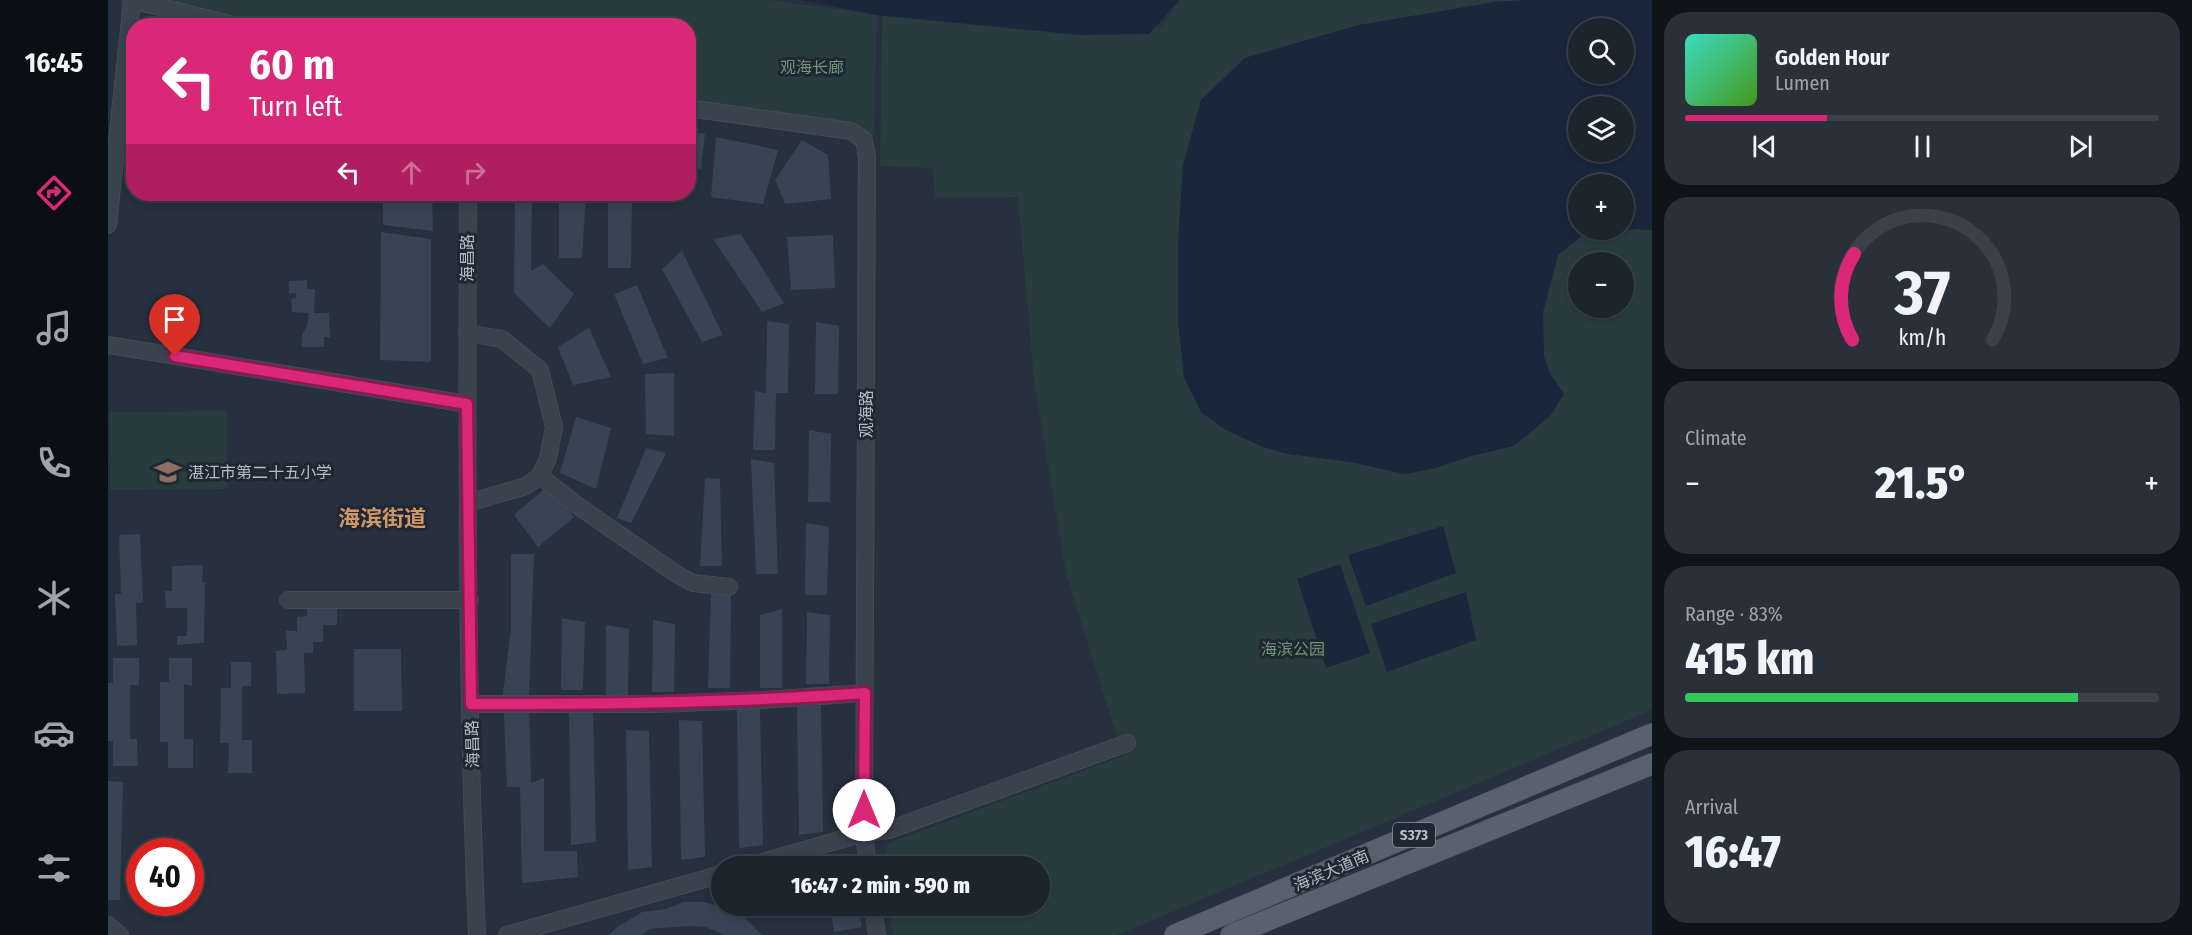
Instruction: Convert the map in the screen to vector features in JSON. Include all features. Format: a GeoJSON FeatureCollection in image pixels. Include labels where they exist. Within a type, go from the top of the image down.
{"type":"FeatureCollection","features":[{"type":"Feature","properties":{"kind":"main road","name":"海滨大道南"},"geometry":{"type":"LineString","coordinates":[[1175,935],[1652,734]]}},
{"type":"Feature","properties":{"kind":"main road","name":"海滨大道南"},"geometry":{"type":"LineString","coordinates":[[1230,935],[1652,764]]}},
{"type":"Feature","properties":{"kind":"street"},"geometry":{"type":"LineString","coordinates":[[129,18],[131,0],[205,18]]}},
{"type":"Feature","properties":{"kind":"street"},"geometry":{"type":"LineString","coordinates":[[108,225],[126,49]]}},
{"type":"Feature","properties":{"kind":"street","name":"观海路"},"geometry":{"type":"LineString","coordinates":[[696,109],[851,131],[864,140],[867,157],[864,833],[867,856]]}},
{"type":"Feature","properties":{"kind":"street","name":"海昌路"},"geometry":{"type":"LineString","coordinates":[[468,201],[468,503],[473,846],[477,935]]}},
{"type":"Feature","properties":{"kind":"street"},"geometry":{"type":"LineString","coordinates":[[467,333],[502,339],[540,370],[554,427],[548,458],[540,476],[526,486],[468,503]]}},
{"type":"Feature","properties":{"kind":"street"},"geometry":{"type":"LineString","coordinates":[[108,345],[467,404]]}},
{"type":"Feature","properties":{"kind":"street"},"geometry":{"type":"LineString","coordinates":[[540,476],[581,508],[678,575],[693,583],[729,587]]}},
{"type":"Feature","properties":{"kind":"street"},"geometry":{"type":"LineString","coordinates":[[288,600],[470,600]]}},
{"type":"Feature","properties":{"kind":"street"},"geometry":{"type":"LineString","coordinates":[[471,704],[656,704],[865,693]]}},
{"type":"Feature","properties":{"kind":"street"},"geometry":{"type":"LineString","coordinates":[[784,856],[864,833],[889,830],[1127,743]]}},
{"type":"Feature","properties":{"kind":"street"},"geometry":{"type":"LineString","coordinates":[[507,935],[711,877]]}},
{"type":"Feature","properties":{"kind":"street"},"geometry":{"type":"LineString","coordinates":[[874,916],[877,935]]}},
{"type":"Feature","properties":{"kind":"street"},"geometry":{"type":"LineString","coordinates":[[108,925],[120,935]]}},
{"type":"Feature","properties":{"kind":"green space","name":"观海长廊"},"geometry":{"type":"Polygon","coordinates":[[[163,0],[769,0],[877,15],[874,135],[847,134],[696,109],[696,18],[237,18],[163,0]]]}},
{"type":"Feature","properties":{"kind":"green space","name":"海滨公园"},"geometry":{"type":"Polygon","coordinates":[[[1180,0],[1529,0],[1495,2],[1359,25],[1245,58],[1201,100],[1178,320],[1351,462],[1405,474],[1435,468],[1471,456],[1564,394],[1550,374],[1544,357],[1543,312],[1558,255],[1577,240],[1634,240],[1634,229],[1652,230],[1652,710],[1117,935],[893,935],[890,916],[1050,916],[1050,856],[885,856],[889,843],[1123,756],[1066,574],[1034,380],[1018,197],[935,198],[933,168],[880,166],[882,16],[1161,27],[1180,0]]]}},
{"type":"Feature","properties":{"kind":"green space"},"geometry":{"type":"Polygon","coordinates":[[[227,411],[228,489],[110,490],[109,412],[227,411]]]}},
{"type":"Feature","properties":{"kind":"water"},"geometry":{"type":"Polygon","coordinates":[[[800,0],[1179,0],[1149,34],[1080,35],[877,15],[800,0]]]}},
{"type":"Feature","properties":{"kind":"water"},"geometry":{"type":"Polygon","coordinates":[[[1652,0],[1652,230],[1634,229],[1634,174],[1568,174],[1568,240],[1577,240],[1558,255],[1543,312],[1544,357],[1550,374],[1564,394],[1550,416],[1514,446],[1405,474],[1351,462],[1288,454],[1263,447],[1224,429],[1201,412],[1184,378],[1178,320],[1178,243],[1183,165],[1201,100],[1245,58],[1359,25],[1495,2],[1652,0]]]}},
{"type":"Feature","properties":{"kind":"water"},"geometry":{"type":"Polygon","coordinates":[[[1443,526],[1456,573],[1366,606],[1348,555],[1443,526]]]}},
{"type":"Feature","properties":{"kind":"water"},"geometry":{"type":"Polygon","coordinates":[[[1340,564],[1370,653],[1326,668],[1297,579],[1340,564]]]}},
{"type":"Feature","properties":{"kind":"water"},"geometry":{"type":"Polygon","coordinates":[[[1466,592],[1476,640],[1387,672],[1371,624],[1466,592]]]}},
{"type":"Feature","properties":{"kind":"building"},"geometry":{"type":"Polygon","coordinates":[[[696,132],[705,134],[701,169],[696,168],[696,132]]]}},
{"type":"Feature","properties":{"kind":"building"},"geometry":{"type":"Polygon","coordinates":[[[716,137],[778,150],[763,204],[711,197],[716,137]]]}},
{"type":"Feature","properties":{"kind":"building"},"geometry":{"type":"Polygon","coordinates":[[[802,140],[828,155],[831,199],[785,204],[775,180],[802,140]]]}},
{"type":"Feature","properties":{"kind":"building"},"geometry":{"type":"Polygon","coordinates":[[[383,201],[432,201],[433,231],[383,225],[383,201]]]}},
{"type":"Feature","properties":{"kind":"building"},"geometry":{"type":"Polygon","coordinates":[[[515,201],[532,201],[531,271],[543,264],[574,294],[550,328],[514,293],[515,201]]]}},
{"type":"Feature","properties":{"kind":"building"},"geometry":{"type":"Polygon","coordinates":[[[559,201],[586,201],[582,258],[559,258],[559,201]]]}},
{"type":"Feature","properties":{"kind":"building"},"geometry":{"type":"Polygon","coordinates":[[[608,201],[632,201],[631,268],[608,268],[608,201]]]}},
{"type":"Feature","properties":{"kind":"building"},"geometry":{"type":"Polygon","coordinates":[[[381,232],[431,239],[431,362],[380,360],[381,232]]]}},
{"type":"Feature","properties":{"kind":"building"},"geometry":{"type":"Polygon","coordinates":[[[741,234],[784,303],[762,312],[713,239],[741,234]]]}},
{"type":"Feature","properties":{"kind":"building"},"geometry":{"type":"Polygon","coordinates":[[[833,235],[835,288],[791,290],[787,237],[833,235]]]}},
{"type":"Feature","properties":{"kind":"building"},"geometry":{"type":"Polygon","coordinates":[[[682,251],[723,335],[702,342],[662,269],[682,251]]]}},
{"type":"Feature","properties":{"kind":"building"},"geometry":{"type":"Polygon","coordinates":[[[307,280],[307,289],[315,289],[314,313],[329,313],[330,337],[324,337],[324,347],[302,347],[302,335],[307,326],[309,313],[292,312],[291,299],[296,298],[296,293],[289,294],[289,281],[307,280]]]}},
{"type":"Feature","properties":{"kind":"building"},"geometry":{"type":"Polygon","coordinates":[[[637,285],[668,358],[643,364],[614,294],[637,285]]]}},
{"type":"Feature","properties":{"kind":"building"},"geometry":{"type":"Polygon","coordinates":[[[767,321],[789,324],[788,393],[776,393],[775,450],[753,450],[755,391],[766,393],[767,321]]]}},
{"type":"Feature","properties":{"kind":"building"},"geometry":{"type":"Polygon","coordinates":[[[816,322],[839,326],[838,394],[815,394],[816,322]]]}},
{"type":"Feature","properties":{"kind":"building"},"geometry":{"type":"Polygon","coordinates":[[[589,328],[611,377],[573,385],[558,347],[589,328]]]}},
{"type":"Feature","properties":{"kind":"building"},"geometry":{"type":"Polygon","coordinates":[[[674,373],[674,436],[646,434],[645,374],[674,373]]]}},
{"type":"Feature","properties":{"kind":"building"},"geometry":{"type":"Polygon","coordinates":[[[576,417],[611,428],[596,489],[560,473],[576,417]]]}},
{"type":"Feature","properties":{"kind":"building"},"geometry":{"type":"Polygon","coordinates":[[[809,430],[831,434],[830,502],[808,502],[809,430]]]}},
{"type":"Feature","properties":{"kind":"building"},"geometry":{"type":"Polygon","coordinates":[[[646,448],[666,453],[631,523],[617,518],[646,448]]]}},
{"type":"Feature","properties":{"kind":"building"},"geometry":{"type":"Polygon","coordinates":[[[751,459],[774,463],[778,574],[756,574],[751,459]]]}},
{"type":"Feature","properties":{"kind":"building"},"geometry":{"type":"Polygon","coordinates":[[[705,478],[720,479],[722,566],[700,566],[705,478]]]}},
{"type":"Feature","properties":{"kind":"building"},"geometry":{"type":"Polygon","coordinates":[[[551,483],[574,517],[538,547],[514,515],[551,483]]]}},
{"type":"Feature","properties":{"kind":"building"},"geometry":{"type":"Polygon","coordinates":[[[806,523],[829,527],[827,595],[805,595],[806,523]]]}},
{"type":"Feature","properties":{"kind":"building"},"geometry":{"type":"Polygon","coordinates":[[[140,534],[143,602],[136,603],[137,645],[117,646],[115,594],[121,594],[119,535],[140,534]]]}},
{"type":"Feature","properties":{"kind":"building"},"geometry":{"type":"Polygon","coordinates":[[[511,554],[534,554],[529,697],[531,783],[544,778],[544,851],[577,851],[578,877],[522,883],[520,787],[507,787],[503,694],[511,628],[511,554]]]}},
{"type":"Feature","properties":{"kind":"building"},"geometry":{"type":"Polygon","coordinates":[[[203,565],[204,643],[177,645],[177,636],[187,636],[187,608],[166,608],[165,591],[172,591],[172,566],[203,565]]]}},
{"type":"Feature","properties":{"kind":"building"},"geometry":{"type":"Polygon","coordinates":[[[731,591],[730,688],[708,688],[711,592],[731,591]]]}},
{"type":"Feature","properties":{"kind":"building"},"geometry":{"type":"Polygon","coordinates":[[[307,600],[337,600],[337,625],[323,625],[323,642],[313,642],[313,653],[304,653],[305,693],[277,694],[276,651],[287,650],[286,631],[297,631],[297,617],[307,616],[307,600]]]}},
{"type":"Feature","properties":{"kind":"building"},"geometry":{"type":"Polygon","coordinates":[[[782,609],[782,688],[760,688],[760,615],[782,609]]]}},
{"type":"Feature","properties":{"kind":"building"},"geometry":{"type":"Polygon","coordinates":[[[807,612],[830,615],[829,684],[806,684],[807,612]]]}},
{"type":"Feature","properties":{"kind":"building"},"geometry":{"type":"Polygon","coordinates":[[[562,618],[585,622],[583,690],[561,690],[562,618]]]}},
{"type":"Feature","properties":{"kind":"building"},"geometry":{"type":"Polygon","coordinates":[[[653,620],[675,624],[674,692],[652,692],[653,620]]]}},
{"type":"Feature","properties":{"kind":"building"},"geometry":{"type":"Polygon","coordinates":[[[606,625],[629,629],[628,697],[606,697],[606,625]]]}},
{"type":"Feature","properties":{"kind":"building"},"geometry":{"type":"Polygon","coordinates":[[[354,649],[401,649],[402,711],[354,711],[354,649]]]}},
{"type":"Feature","properties":{"kind":"building"},"geometry":{"type":"Polygon","coordinates":[[[113,658],[139,658],[139,685],[130,685],[130,739],[137,739],[138,766],[113,766],[113,741],[108,741],[108,683],[113,683],[113,658]]]}},
{"type":"Feature","properties":{"kind":"building"},"geometry":{"type":"Polygon","coordinates":[[[169,658],[192,658],[192,686],[184,684],[184,739],[193,739],[193,768],[168,768],[168,742],[160,742],[160,682],[169,682],[169,658]]]}},
{"type":"Feature","properties":{"kind":"building"},"geometry":{"type":"Polygon","coordinates":[[[231,662],[251,662],[251,686],[242,686],[242,740],[252,740],[252,773],[228,773],[229,743],[220,743],[221,688],[231,688],[231,662]]]}},
{"type":"Feature","properties":{"kind":"building"},"geometry":{"type":"Polygon","coordinates":[[[569,705],[593,706],[596,842],[571,845],[569,705]]]}},
{"type":"Feature","properties":{"kind":"building"},"geometry":{"type":"Polygon","coordinates":[[[821,705],[823,832],[799,835],[797,706],[821,705]]]}},
{"type":"Feature","properties":{"kind":"building"},"geometry":{"type":"Polygon","coordinates":[[[737,708],[760,709],[763,845],[739,848],[737,708]]]}},
{"type":"Feature","properties":{"kind":"building"},"geometry":{"type":"Polygon","coordinates":[[[679,720],[702,721],[705,857],[681,860],[679,720]]]}},
{"type":"Feature","properties":{"kind":"building"},"geometry":{"type":"Polygon","coordinates":[[[626,730],[649,731],[652,867],[628,870],[626,730]]]}},
{"type":"Feature","properties":{"kind":"building"},"geometry":{"type":"Polygon","coordinates":[[[108,781],[123,782],[120,900],[108,900],[108,781]]]}},
{"type":"Feature","properties":{"kind":"building"},"geometry":{"type":"Polygon","coordinates":[[[684,902],[711,904],[711,916],[741,916],[762,935],[725,935],[706,927],[689,926],[650,929],[641,935],[608,935],[642,912],[665,909],[684,902]]]}},
{"type":"Feature","properties":{"kind":"building"},"geometry":{"type":"Polygon","coordinates":[[[832,916],[860,916],[862,927],[834,932],[832,916]]]}},
{"type":"Feature","properties":{"kind":"place","name":"湛江市第二十五小学"},"geometry":{"type":"Point","coordinates":[168,472]}},
{"type":"Feature","properties":{"kind":"district","name":"海滨街道"},"geometry":{"type":"Point","coordinates":[382,518]}},
{"type":"Feature","properties":{"kind":"route"},"geometry":{"type":"LineString","coordinates":[[175,356],[467,404],[471,704],[656,704],[865,693],[864,810]]}}]}
